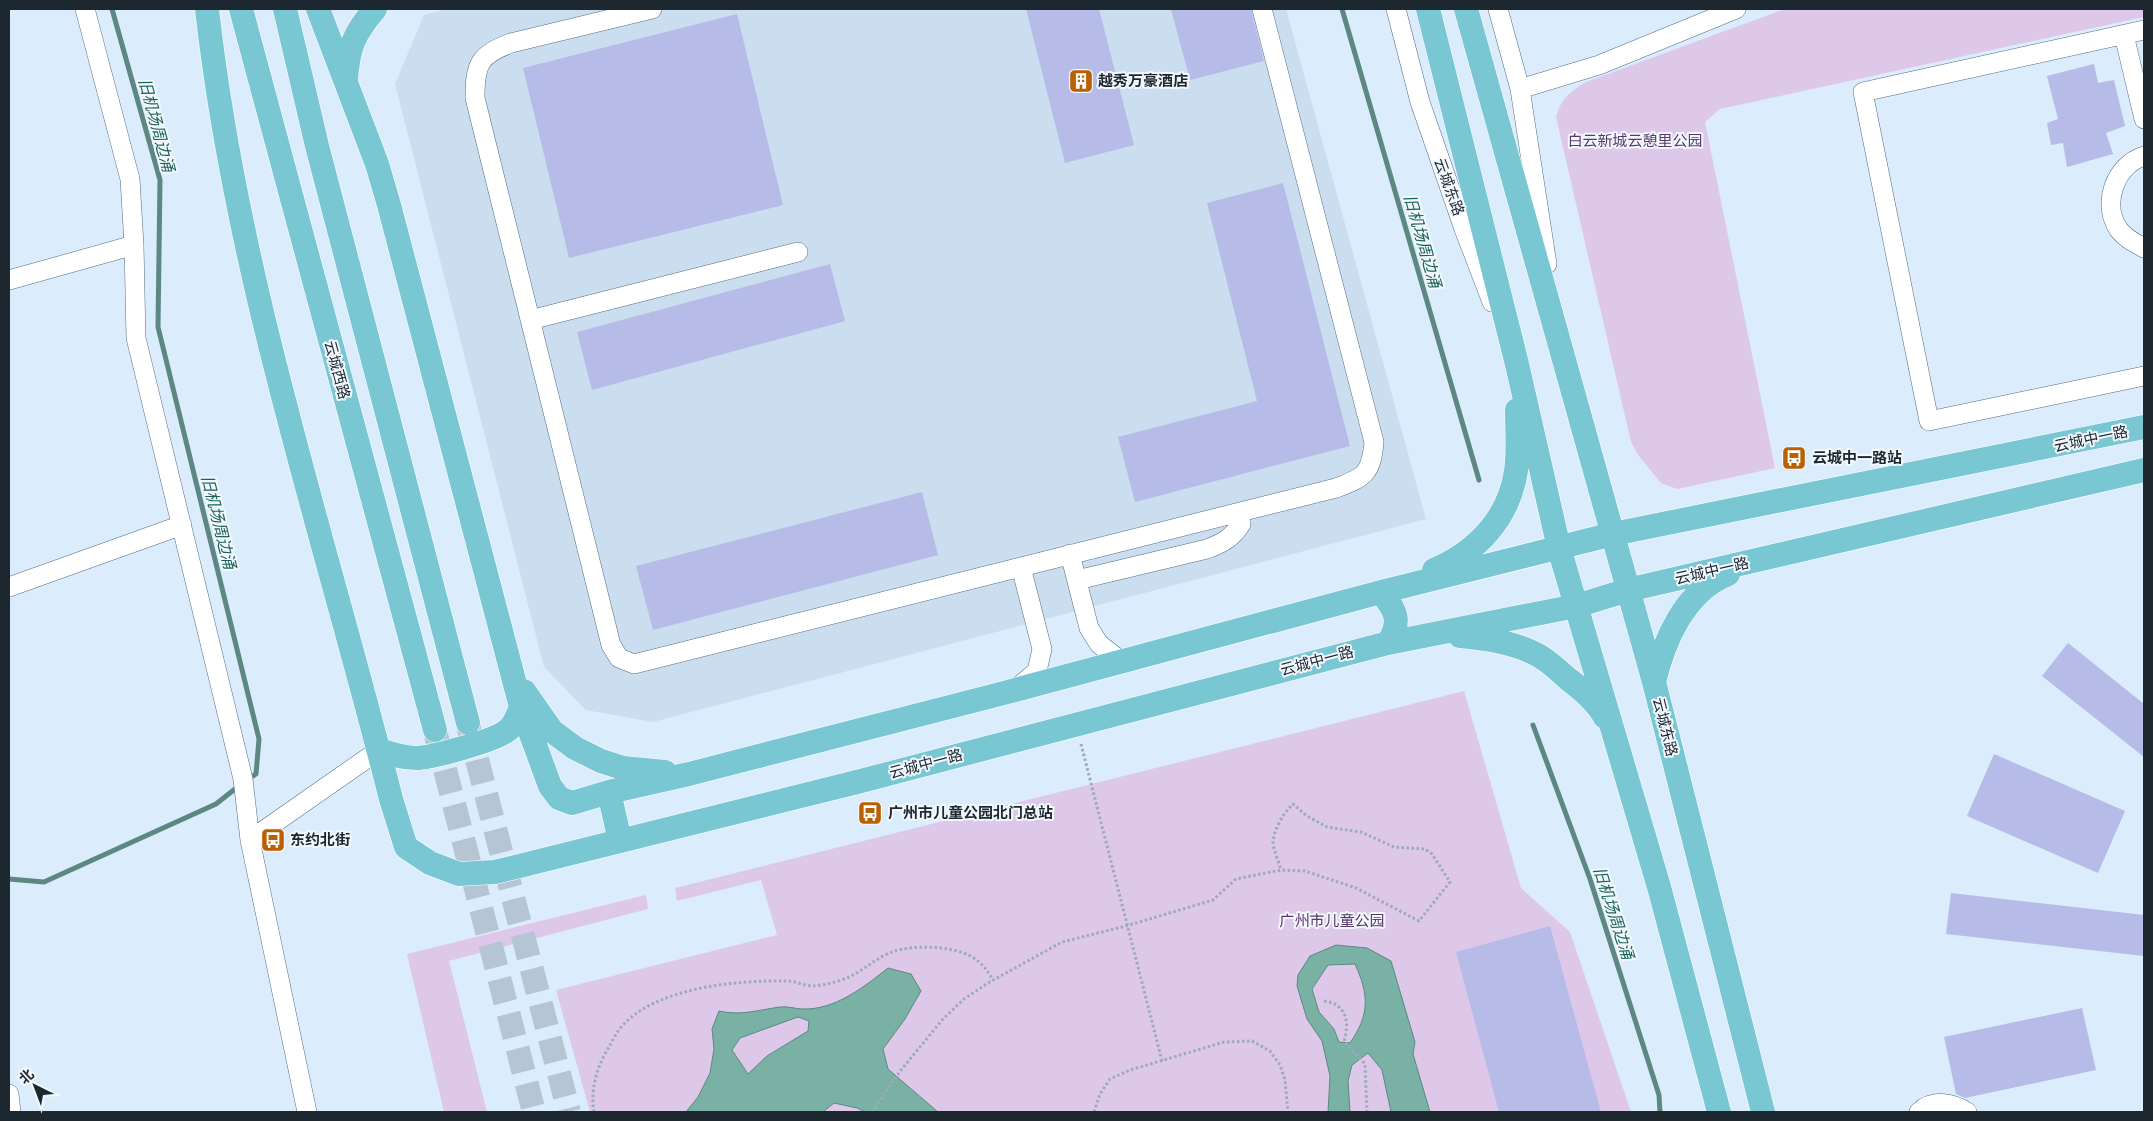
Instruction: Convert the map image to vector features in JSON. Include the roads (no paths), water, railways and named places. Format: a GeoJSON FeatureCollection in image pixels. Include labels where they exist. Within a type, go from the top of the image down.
{"type":"FeatureCollection","features":[{"type":"Feature","properties":{"kind":"main road","name":"云城中一路"},"geometry":{"type":"LineString","coordinates":[[207,9],[219,105],[244,236],[284,397],[406,847],[430,863],[459,874],[495,872],[620,841],[857,782],[1388,643],[1576,606],[1628,590],[2144,470]]}},
{"type":"Feature","properties":{"kind":"main road","name":"云城西路"},"geometry":{"type":"LineString","coordinates":[[241,9],[435,730]]}},
{"type":"Feature","properties":{"kind":"main road"},"geometry":{"type":"LineString","coordinates":[[285,9],[317,146],[468,723]]}},
{"type":"Feature","properties":{"kind":"main road","name":"云城中一路"},"geometry":{"type":"LineString","coordinates":[[318,9],[377,164],[389,205],[522,707],[550,786],[559,798],[572,803],[609,792],[689,774],[1015,690],[1382,592],[1613,534],[2144,427]]}},
{"type":"Feature","properties":{"kind":"main road"},"geometry":{"type":"LineString","coordinates":[[346,84],[350,49],[357,32],[375,9]]}},
{"type":"Feature","properties":{"kind":"main road","name":"云城东路"},"geometry":{"type":"LineString","coordinates":[[1428,9],[1516,360],[1559,548],[1659,887],[1719,1112]]}},
{"type":"Feature","properties":{"kind":"main road","name":"云城东路"},"geometry":{"type":"LineString","coordinates":[[1466,9],[1654,682],[1763,1112]]}},
{"type":"Feature","properties":{"kind":"main road"},"geometry":{"type":"LineString","coordinates":[[1388,643],[1394,633],[1396,615],[1382,592],[1444,566],[1464,554],[1484,537],[1500,518],[1511,491],[1516,471],[1516,360]]}},
{"type":"Feature","properties":{"kind":"main road"},"geometry":{"type":"LineString","coordinates":[[1654,682],[1659,661],[1689,604],[1717,579],[1765,559]]}},
{"type":"Feature","properties":{"kind":"main road"},"geometry":{"type":"LineString","coordinates":[[1441,633],[1498,640],[1528,650],[1548,662],[1582,689],[1599,707],[1614,733]]}},
{"type":"Feature","properties":{"kind":"main road"},"geometry":{"type":"LineString","coordinates":[[511,671],[552,731],[575,748],[601,761],[623,768],[689,774]]}},
{"type":"Feature","properties":{"kind":"main road"},"geometry":{"type":"LineString","coordinates":[[379,750],[393,755],[418,758],[490,740],[506,732],[514,724],[522,707]]}},
{"type":"Feature","properties":{"kind":"main road"},"geometry":{"type":"LineString","coordinates":[[609,792],[620,841]]}},
{"type":"Feature","properties":{"kind":"street"},"geometry":{"type":"LineString","coordinates":[[85,9],[130,180],[134,245],[136,338],[243,779],[250,840],[307,1112]]}},
{"type":"Feature","properties":{"kind":"street"},"geometry":{"type":"LineString","coordinates":[[652,9],[511,43],[491,51],[479,64],[475,80],[475,98],[611,645],[619,658],[634,664],[661,659],[1336,488],[1361,479],[1372,460],[1374,442],[1262,9]]}},
{"type":"Feature","properties":{"kind":"street","name":"云城东路"},"geometry":{"type":"LineString","coordinates":[[1396,9],[1420,102],[1439,159],[1464,229],[1516,360]]}},
{"type":"Feature","properties":{"kind":"street","name":"云城东路"},"geometry":{"type":"LineString","coordinates":[[1498,9],[1520,90],[1560,344]]}},
{"type":"Feature","properties":{"kind":"street"},"geometry":{"type":"LineString","coordinates":[[1520,90],[1599,65],[1736,9]]}},
{"type":"Feature","properties":{"kind":"street"},"geometry":{"type":"LineString","coordinates":[[2144,30],[1863,92],[1929,421],[2144,376]]}},
{"type":"Feature","properties":{"kind":"street"},"geometry":{"type":"LineString","coordinates":[[2124,35],[2144,120]]}},
{"type":"Feature","properties":{"kind":"street"},"geometry":{"type":"LineString","coordinates":[[2144,156],[2126,167],[2116,180],[2111,197],[2112,214],[2119,229],[2131,241],[2144,248]]}},
{"type":"Feature","properties":{"kind":"street"},"geometry":{"type":"LineString","coordinates":[[9,280],[134,245]]}},
{"type":"Feature","properties":{"kind":"street"},"geometry":{"type":"LineString","coordinates":[[530,320],[798,252]]}},
{"type":"Feature","properties":{"kind":"street"},"geometry":{"type":"LineString","coordinates":[[1077,580],[1222,544],[1233,535],[1241,524]]}},
{"type":"Feature","properties":{"kind":"street"},"geometry":{"type":"LineString","coordinates":[[9,587],[182,525]]}},
{"type":"Feature","properties":{"kind":"street"},"geometry":{"type":"LineString","coordinates":[[1070,554],[1089,628],[1099,644],[1121,661]]}},
{"type":"Feature","properties":{"kind":"street"},"geometry":{"type":"LineString","coordinates":[[1015,690],[1036,671],[1042,649],[1021,567]]}},
{"type":"Feature","properties":{"kind":"street"},"geometry":{"type":"LineString","coordinates":[[250,840],[379,750]]}},
{"type":"Feature","properties":{"kind":"street"},"geometry":{"type":"LineString","coordinates":[[9,1094],[11,1112]]}},
{"type":"Feature","properties":{"kind":"street"},"geometry":{"type":"LineString","coordinates":[[1920,1112],[1924,1108],[1946,1103],[1958,1106],[1967,1112]]}},
{"type":"Feature","properties":{"kind":"waterway","name":"旧机场周边涌"},"geometry":{"type":"LineString","coordinates":[[112,9],[160,180],[158,327],[259,739],[256,774],[247,780]]}},
{"type":"Feature","properties":{"kind":"waterway","name":"旧机场周边涌"},"geometry":{"type":"LineString","coordinates":[[1342,9],[1479,480]]}},
{"type":"Feature","properties":{"kind":"waterway","name":"旧机场周边涌"},"geometry":{"type":"LineString","coordinates":[[1533,725],[1590,879],[1659,1095],[1660,1112]]}},
{"type":"Feature","properties":{"kind":"waterway","name":"旧机场周边涌"},"geometry":{"type":"LineString","coordinates":[[9,879],[44,882],[216,804],[240,785]]}},
{"type":"Feature","properties":{"kind":"tunnel"},"geometry":{"type":"LineString","coordinates":[[468,725],[569,1112]]}},
{"type":"Feature","properties":{"kind":"tunnel"},"geometry":{"type":"LineString","coordinates":[[436,735],[534,1112]]}},
{"type":"Feature","properties":{"kind":"place","name":"越秀万豪酒店"},"geometry":{"type":"Point","coordinates":[1081,81]}},
{"type":"Feature","properties":{"kind":"place","name":"云城中一路站"},"geometry":{"type":"Point","coordinates":[1794,458]}},
{"type":"Feature","properties":{"kind":"place","name":"广州市儿童公园北门总站"},"geometry":{"type":"Point","coordinates":[870,813]}},
{"type":"Feature","properties":{"kind":"place","name":"东约北街"},"geometry":{"type":"Point","coordinates":[273,840]}},
{"type":"Feature","properties":{"kind":"park label","name":"白云新城云憩里公园"},"geometry":{"type":"Point","coordinates":[1635,141]}},
{"type":"Feature","properties":{"kind":"park label","name":"广州市儿童公园"},"geometry":{"type":"Point","coordinates":[1332,921]}}]}
